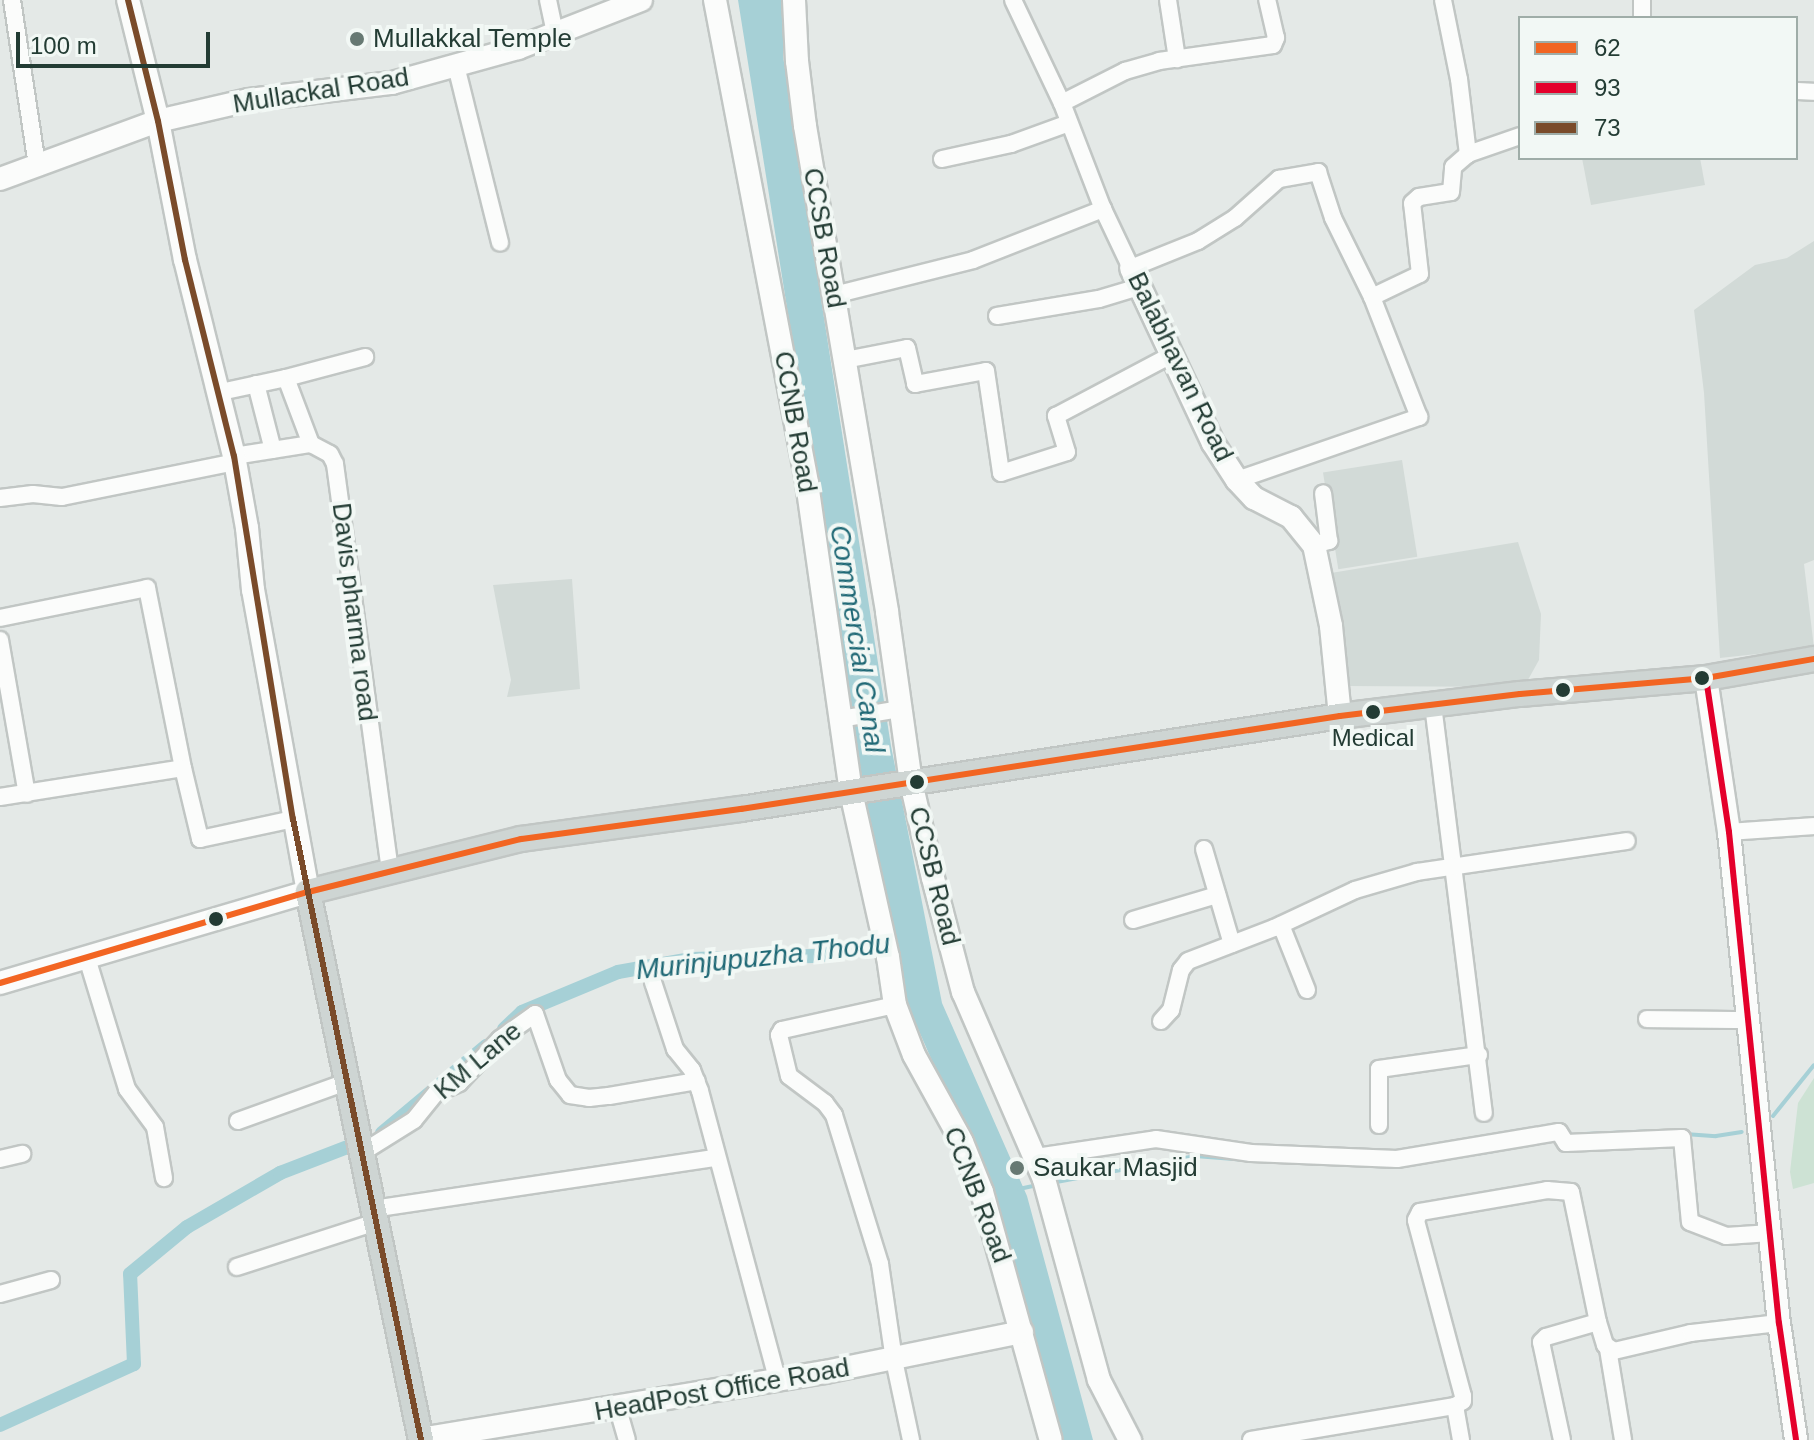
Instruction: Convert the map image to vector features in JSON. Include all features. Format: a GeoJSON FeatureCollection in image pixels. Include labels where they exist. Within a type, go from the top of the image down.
{"type":"FeatureCollection","features":[{"type":"Feature","properties":{"kind":"main road"},"geometry":{"type":"LineString","coordinates":[[128,0],[158,121],[216,393],[234,459],[293,819],[420,1440]]}},
{"type":"Feature","properties":{"kind":"main road","name":"Mullackal Road"},"geometry":{"type":"LineString","coordinates":[[0,179],[158,121],[249,100],[392,83],[456,66],[555,34],[641,0]]}},
{"type":"Feature","properties":{"kind":"main road","name":"CCNB Road"},"geometry":{"type":"LineString","coordinates":[[715,0],[807,483],[854,792],[895,1005],[914,1055],[962,1142],[977,1180],[1051,1440]]}},
{"type":"Feature","properties":{"kind":"main road","name":"CCSB Road"},"geometry":{"type":"LineString","coordinates":[[794,0],[805,126],[845,360],[894,710],[908,782],[963,992],[1036,1157],[1099,1380],[1130,1440]]}},
{"type":"Feature","properties":{"kind":"main road","name":"Balabhavan Road"},"geometry":{"type":"LineString","coordinates":[[1135,278],[1213,443],[1237,480],[1254,498],[1291,517],[1314,545],[1331,626],[1340,716]]}},
{"type":"Feature","properties":{"kind":"main road"},"geometry":{"type":"LineString","coordinates":[[0,983],[308,892],[521,839],[854,792],[1340,716],[1520,694],[1706,678],[1814,659]]}},
{"type":"Feature","properties":{"kind":"main road"},"geometry":{"type":"LineString","coordinates":[[1706,678],[1729,832],[1779,1323],[1796,1440]]}},
{"type":"Feature","properties":{"kind":"main road","name":"HeadPost Office Road"},"geometry":{"type":"LineString","coordinates":[[420,1440],[894,1360],[1022,1332]]}},
{"type":"Feature","properties":{"kind":"street"},"geometry":{"type":"LineString","coordinates":[[12,0],[37,165]]}},
{"type":"Feature","properties":{"kind":"street"},"geometry":{"type":"LineString","coordinates":[[548,0],[555,34]]}},
{"type":"Feature","properties":{"kind":"street","name":"Balabhavan Road"},"geometry":{"type":"LineString","coordinates":[[1013,0],[1062,103],[1103,209],[1135,278]]}},
{"type":"Feature","properties":{"kind":"street"},"geometry":{"type":"LineString","coordinates":[[1168,0],[1177,59]]}},
{"type":"Feature","properties":{"kind":"street"},"geometry":{"type":"LineString","coordinates":[[1062,103],[1125,71],[1177,59],[1273,45],[1276,38],[1267,0]]}},
{"type":"Feature","properties":{"kind":"street"},"geometry":{"type":"LineString","coordinates":[[1443,0],[1459,79],[1468,154]]}},
{"type":"Feature","properties":{"kind":"street"},"geometry":{"type":"LineString","coordinates":[[456,66],[500,243]]}},
{"type":"Feature","properties":{"kind":"street"},"geometry":{"type":"LineString","coordinates":[[942,159],[1011,144],[1069,123]]}},
{"type":"Feature","properties":{"kind":"street"},"geometry":{"type":"LineString","coordinates":[[1372,297],[1420,274],[1412,203],[1419,197],[1451,192],[1453,167],[1468,154],[1518,137]]}},
{"type":"Feature","properties":{"kind":"street"},"geometry":{"type":"LineString","coordinates":[[997,316],[1099,299],[1235,218],[1279,179],[1318,172],[1333,218],[1372,297],[1419,417],[1237,480]]}},
{"type":"Feature","properties":{"kind":"street"},"geometry":{"type":"LineString","coordinates":[[834,295],[973,260],[1103,209]]}},
{"type":"Feature","properties":{"kind":"street"},"geometry":{"type":"LineString","coordinates":[[845,360],[907,348],[915,384],[986,371],[1001,473],[1067,452],[1056,416],[1173,354]]}},
{"type":"Feature","properties":{"kind":"street"},"geometry":{"type":"LineString","coordinates":[[216,393],[365,357]]}},
{"type":"Feature","properties":{"kind":"street"},"geometry":{"type":"LineString","coordinates":[[0,498],[33,494],[62,497],[311,444],[286,378]]}},
{"type":"Feature","properties":{"kind":"street"},"geometry":{"type":"LineString","coordinates":[[256,384],[273,450]]}},
{"type":"Feature","properties":{"kind":"street","name":"Davis pharma road"},"geometry":{"type":"LineString","coordinates":[[311,444],[330,454],[335,464],[390,870]]}},
{"type":"Feature","properties":{"kind":"street"},"geometry":{"type":"LineString","coordinates":[[1314,545],[1329,541],[1323,493]]}},
{"type":"Feature","properties":{"kind":"street"},"geometry":{"type":"LineString","coordinates":[[0,618],[147,588],[200,839],[293,819]]}},
{"type":"Feature","properties":{"kind":"street"},"geometry":{"type":"LineString","coordinates":[[0,640],[27,794]]}},
{"type":"Feature","properties":{"kind":"street"},"geometry":{"type":"LineString","coordinates":[[1433,705],[1484,1113]]}},
{"type":"Feature","properties":{"kind":"street"},"geometry":{"type":"LineString","coordinates":[[845,718],[894,710]]}},
{"type":"Feature","properties":{"kind":"street"},"geometry":{"type":"LineString","coordinates":[[0,797],[183,768]]}},
{"type":"Feature","properties":{"kind":"street"},"geometry":{"type":"LineString","coordinates":[[1729,832],[1814,826]]}},
{"type":"Feature","properties":{"kind":"street"},"geometry":{"type":"LineString","coordinates":[[1161,1021],[1171,1010],[1183,965],[1281,925],[1355,890],[1417,872],[1627,841]]}},
{"type":"Feature","properties":{"kind":"street"},"geometry":{"type":"LineString","coordinates":[[1204,849],[1232,944]]}},
{"type":"Feature","properties":{"kind":"street"},"geometry":{"type":"LineString","coordinates":[[1133,920],[1217,895]]}},
{"type":"Feature","properties":{"kind":"street"},"geometry":{"type":"LineString","coordinates":[[1281,925],[1307,990]]}},
{"type":"Feature","properties":{"kind":"street"},"geometry":{"type":"LineString","coordinates":[[87,958],[127,1089],[155,1127],[164,1178]]}},
{"type":"Feature","properties":{"kind":"street"},"geometry":{"type":"LineString","coordinates":[[653,982],[675,1049],[697,1081],[777,1379]]}},
{"type":"Feature","properties":{"kind":"street"},"geometry":{"type":"LineString","coordinates":[[895,1005],[782,1030],[779,1035],[789,1076],[825,1103],[834,1115],[880,1264],[894,1360],[911,1440]]}},
{"type":"Feature","properties":{"kind":"street","name":"KM Lane"},"geometry":{"type":"LineString","coordinates":[[361,1142],[414,1120],[436,1093],[459,1083],[500,1039],[535,1014],[558,1080],[570,1095],[589,1098],[697,1081]]}},
{"type":"Feature","properties":{"kind":"street"},"geometry":{"type":"LineString","coordinates":[[1647,1019],[1750,1020]]}},
{"type":"Feature","properties":{"kind":"street"},"geometry":{"type":"LineString","coordinates":[[1379,1125],[1379,1069],[1479,1055]]}},
{"type":"Feature","properties":{"kind":"street"},"geometry":{"type":"LineString","coordinates":[[238,1121],[349,1081]]}},
{"type":"Feature","properties":{"kind":"street"},"geometry":{"type":"LineString","coordinates":[[1036,1157],[1156,1139],[1251,1153],[1397,1159],[1563,1138],[1682,1138],[1690,1222],[1726,1236],[1771,1233]]}},
{"type":"Feature","properties":{"kind":"street"},"geometry":{"type":"LineString","coordinates":[[0,1159],[22,1154]]}},
{"type":"Feature","properties":{"kind":"street"},"geometry":{"type":"LineString","coordinates":[[237,1267],[374,1216],[716,1158]]}},
{"type":"Feature","properties":{"kind":"street"},"geometry":{"type":"LineString","coordinates":[[1251,1440],[1455,1406],[1463,1401],[1416,1220],[1420,1212],[1547,1190],[1571,1192],[1598,1322],[1608,1349],[1623,1440]]}},
{"type":"Feature","properties":{"kind":"street"},"geometry":{"type":"LineString","coordinates":[[0,1294],[51,1280]]}},
{"type":"Feature","properties":{"kind":"street"},"geometry":{"type":"LineString","coordinates":[[1562,1440],[1541,1342],[1546,1337],[1598,1322]]}},
{"type":"Feature","properties":{"kind":"street"},"geometry":{"type":"LineString","coordinates":[[1608,1349],[1614,1351],[1691,1333],[1779,1323]]}},
{"type":"Feature","properties":{"kind":"street"},"geometry":{"type":"LineString","coordinates":[[1455,1406],[1461,1440]]}},
{"type":"Feature","properties":{"kind":"street"},"geometry":{"type":"LineString","coordinates":[[618,1409],[627,1440]]}},
{"type":"Feature","properties":{"kind":"shaded area"},"geometry":{"type":"Polygon","coordinates":[[[1582,160],[1700,160],[1705,185],[1591,205],[1582,160]]]}},
{"type":"Feature","properties":{"kind":"shaded area"},"geometry":{"type":"Polygon","coordinates":[[[1814,241],[1814,560],[1804,564],[1814,648],[1720,658],[1704,393],[1694,310],[1755,265],[1787,258],[1814,241]]]}},
{"type":"Feature","properties":{"kind":"shaded area"},"geometry":{"type":"Polygon","coordinates":[[[1402,460],[1417,557],[1338,569],[1323,473],[1402,460]]]}},
{"type":"Feature","properties":{"kind":"shaded area"},"geometry":{"type":"Polygon","coordinates":[[[1518,542],[1541,614],[1539,660],[1524,687],[1344,686],[1325,574],[1518,542]]]}},
{"type":"Feature","properties":{"kind":"shaded area"},"geometry":{"type":"Polygon","coordinates":[[[572,579],[580,689],[507,697],[511,680],[493,585],[572,579]]]}},
{"type":"Feature","properties":{"kind":"green space"},"geometry":{"type":"Polygon","coordinates":[[[1814,1078],[1814,1183],[1793,1189],[1790,1172],[1798,1103],[1814,1078]]]}},
{"type":"Feature","properties":{"kind":"water","name":"Commercial Canal"},"geometry":{"type":"Polygon","coordinates":[[[738,0],[783,0],[783,56],[891,746],[942,1003],[1027,1196],[1093,1440],[1060,1440],[987,1186],[908,1006],[866,804],[738,0]]]}},
{"type":"Feature","properties":{"kind":"waterway","name":"Murinjupuzha Thodu"},"geometry":{"type":"LineString","coordinates":[[504,1029],[522,1012],[618,972],[690,959],[814,956],[890,946]]}},
{"type":"Feature","properties":{"kind":"waterway","name":"Murinjupuzha Thodu"},"geometry":{"type":"LineString","coordinates":[[382,1133],[486,1046]]}},
{"type":"Feature","properties":{"kind":"waterway"},"geometry":{"type":"LineString","coordinates":[[1773,1116],[1814,1065]]}},
{"type":"Feature","properties":{"kind":"waterway"},"geometry":{"type":"LineString","coordinates":[[1585,1134],[1660,1131]]}},
{"type":"Feature","properties":{"kind":"waterway"},"geometry":{"type":"LineString","coordinates":[[1685,1134],[1716,1136],[1742,1132]]}},
{"type":"Feature","properties":{"kind":"waterway","name":"Murinjupuzha Thodu"},"geometry":{"type":"LineString","coordinates":[[0,1425],[134,1364],[130,1274],[187,1227],[280,1173],[363,1141]]}},
{"type":"Feature","properties":{"kind":"waterway"},"geometry":{"type":"LineString","coordinates":[[1475,1154],[1494,1151]]}},
{"type":"Feature","properties":{"kind":"waterway"},"geometry":{"type":"LineString","coordinates":[[1051,1183],[1195,1156],[1247,1160]]}},
{"type":"Feature","properties":{"kind":"waterway"},"geometry":{"type":"LineString","coordinates":[[1260,1161],[1335,1164]]}},
{"type":"Feature","properties":{"kind":"waterway"},"geometry":{"type":"LineString","coordinates":[[1019,1189],[1038,1185]]}},
{"type":"Feature","properties":{"kind":"transit line","name":"73"},"geometry":{"type":"LineString","coordinates":[[128,0],[158,121],[185,260],[234,456],[293,819],[421,1440]]}},
{"type":"Feature","properties":{"kind":"transit line","name":"62"},"geometry":{"type":"LineString","coordinates":[[0,983],[308,892],[521,839],[741,809],[1340,716],[1520,694],[1706,678],[1814,659]]}},
{"type":"Feature","properties":{"kind":"transit line","name":"93"},"geometry":{"type":"LineString","coordinates":[[1706,678],[1729,832],[1779,1323],[1796,1440]]}},
{"type":"Feature","properties":{"kind":"place","name":"Mullakkal Temple"},"geometry":{"type":"Point","coordinates":[357,39]}},
{"type":"Feature","properties":{"kind":"place","name":"Medical"},"geometry":{"type":"Point","coordinates":[1373,712]}},
{"type":"Feature","properties":{"kind":"place","name":"Saukar Masjid"},"geometry":{"type":"Point","coordinates":[1017,1168]}}]}
